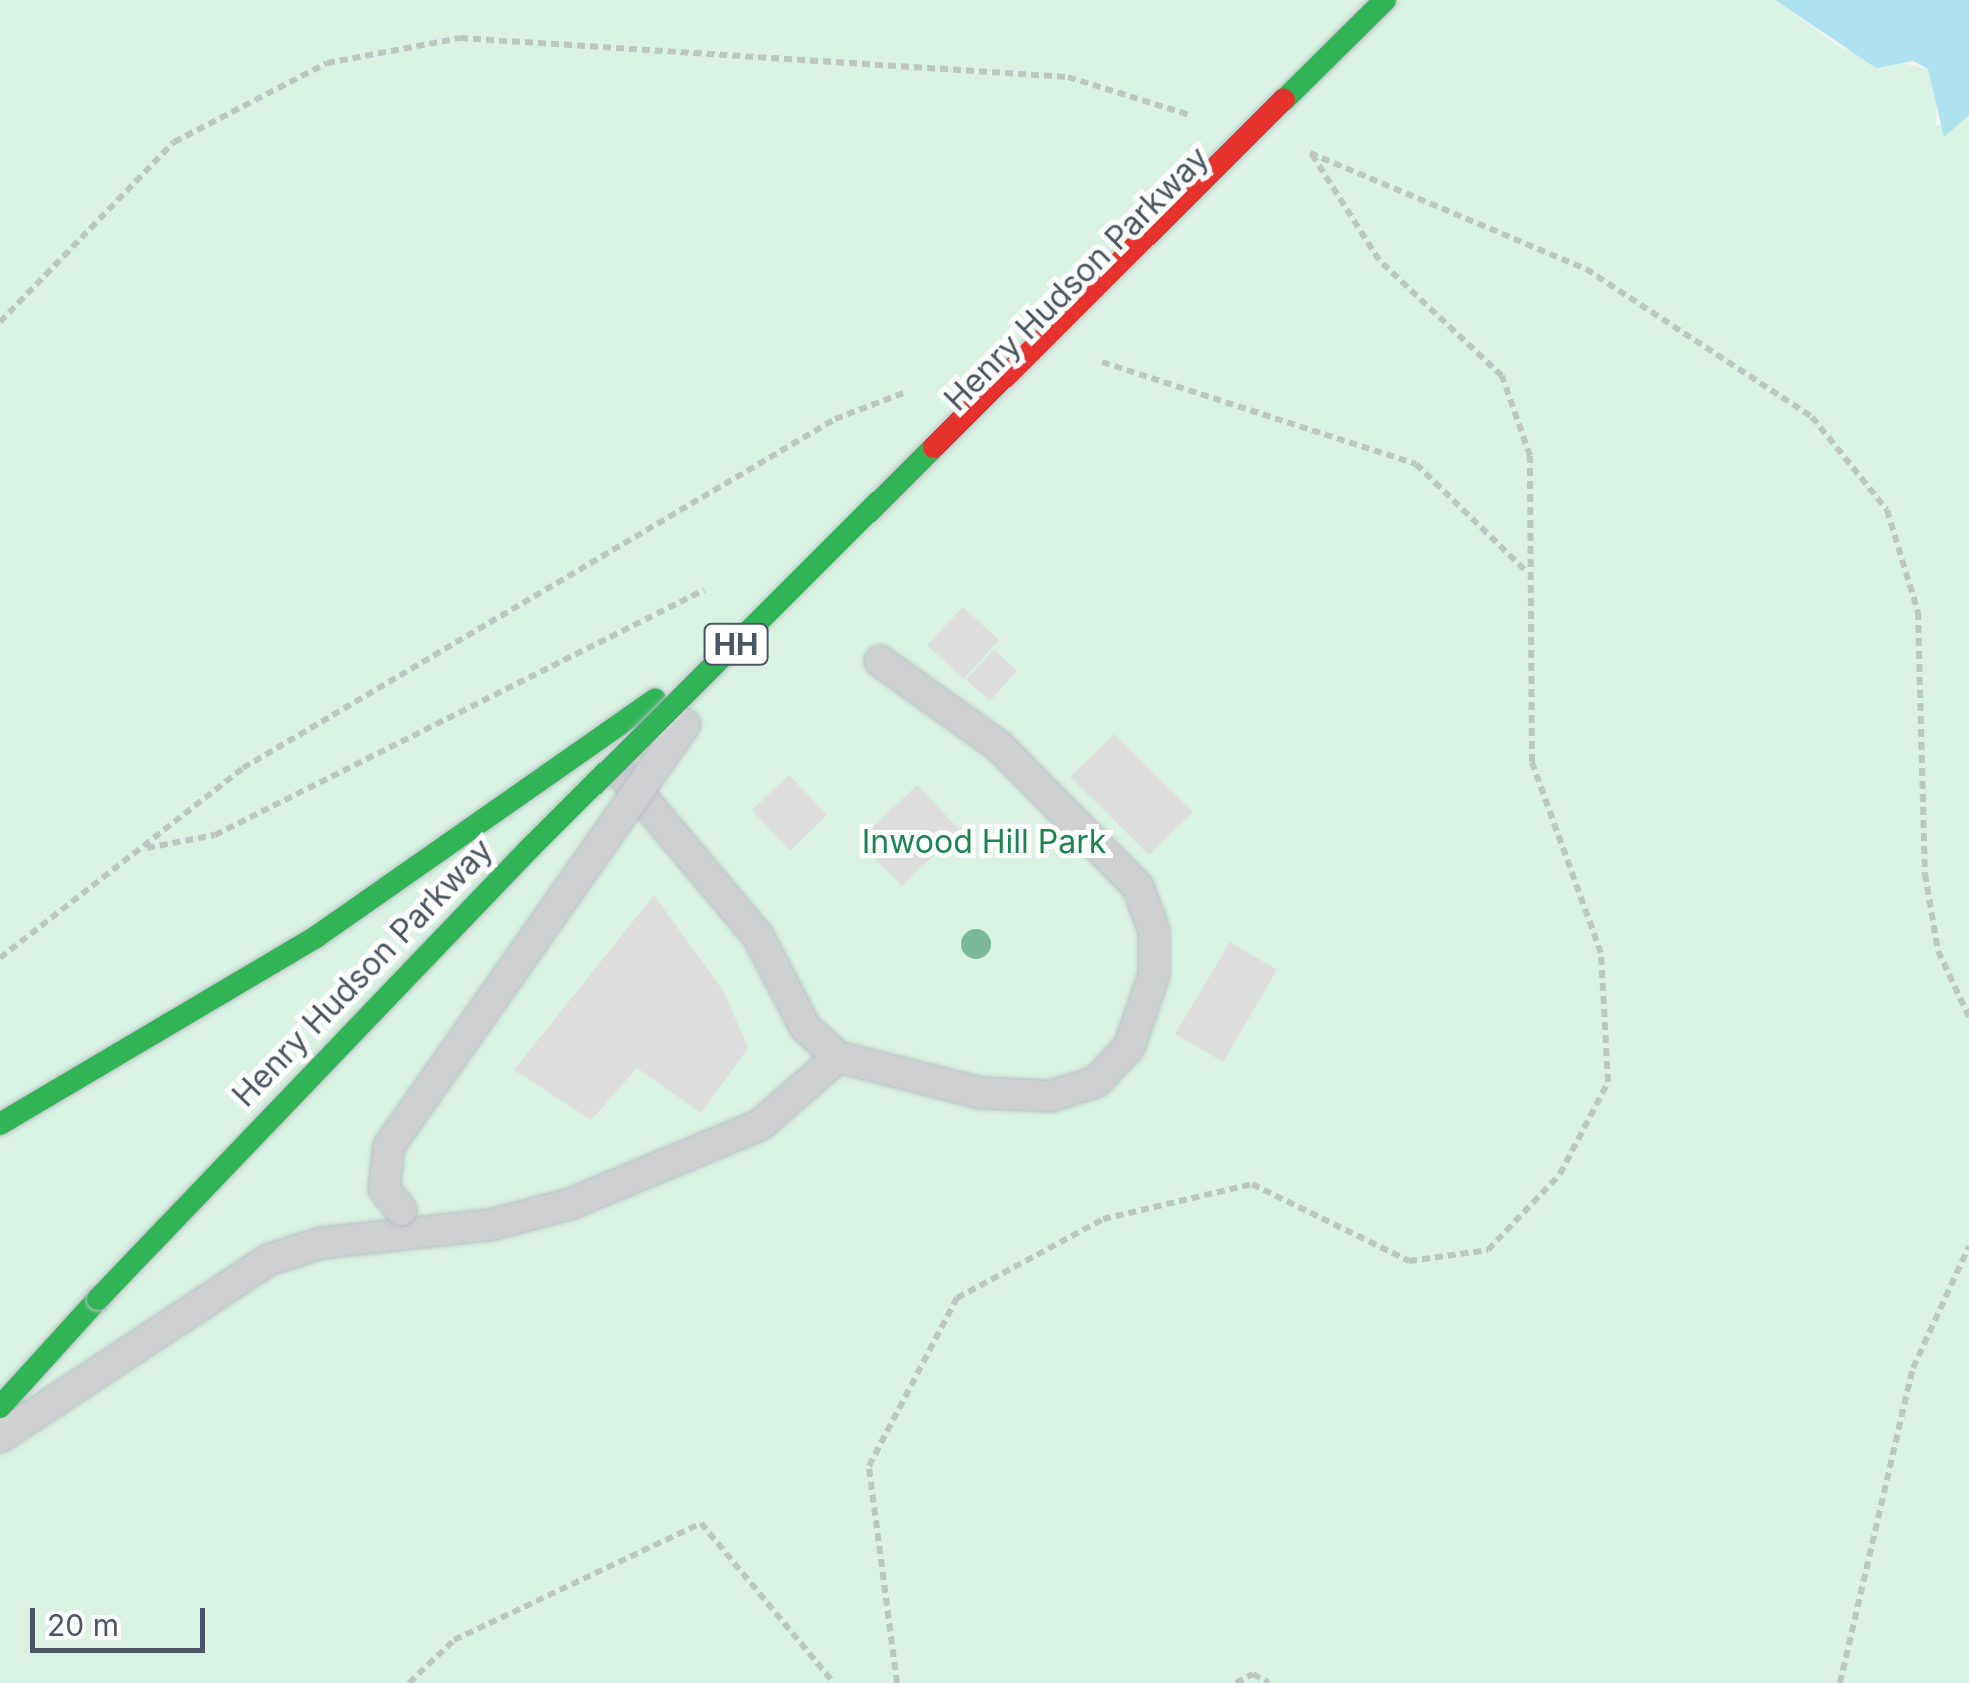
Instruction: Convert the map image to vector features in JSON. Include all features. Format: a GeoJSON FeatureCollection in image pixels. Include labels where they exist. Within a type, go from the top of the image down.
{"type":"FeatureCollection","features":[{"type":"Feature","properties":{"kind":"highway","name":"Henry Hudson Parkway"},"geometry":{"type":"LineString","coordinates":[[0,1408],[384,995],[1385,0]]}},
{"type":"Feature","properties":{"kind":"highway","name":"Henry Hudson Parkway"},"geometry":{"type":"LineString","coordinates":[[0,1124],[316,937],[596,744],[749,629],[995,408],[1405,0]]}},
{"type":"Feature","properties":{"kind":"lane"},"geometry":{"type":"LineString","coordinates":[[490,1225],[401,1210],[382,1178],[396,1134],[749,629]]}},
{"type":"Feature","properties":{"kind":"lane"},"geometry":{"type":"LineString","coordinates":[[596,744],[758,936],[805,1028],[838,1058],[980,1092],[1075,1090],[1129,1047],[1154,976],[1154,931],[1124,869],[999,746],[880,661]]}},
{"type":"Feature","properties":{"kind":"lane"},"geometry":{"type":"LineString","coordinates":[[0,1437],[281,1254],[490,1225],[570,1204],[732,1138],[780,1112],[838,1058]]}},
{"type":"Feature","properties":{"kind":"path"},"geometry":{"type":"LineString","coordinates":[[897,1683],[869,1466],[957,1298],[1103,1220],[1252,1184],[1410,1261],[1488,1250],[1560,1174],[1608,1082],[1601,953],[1532,762],[1530,456],[1502,376],[1379,260],[1310,152]]}},
{"type":"Feature","properties":{"kind":"path"},"geometry":{"type":"LineString","coordinates":[[0,958],[146,848],[215,835],[709,587]]}},
{"type":"Feature","properties":{"kind":"path"},"geometry":{"type":"LineString","coordinates":[[1840,1683],[1913,1368],[1969,1246]]}},
{"type":"Feature","properties":{"kind":"path"},"geometry":{"type":"LineString","coordinates":[[409,1683],[454,1640],[701,1523],[834,1683]]}},
{"type":"Feature","properties":{"kind":"path"},"geometry":{"type":"LineString","coordinates":[[1236,1683],[1253,1674],[1269,1683]]}},
{"type":"Feature","properties":{"kind":"green space","name":"Inwood Hill Park"},"geometry":{"type":"Polygon","coordinates":[[[0,0],[1775,0],[1843,49],[1928,69],[1937,81],[1936,126],[1969,115],[1969,1683],[0,1683],[0,0]]]}},
{"type":"Feature","properties":{"kind":"water"},"geometry":{"type":"Polygon","coordinates":[[[1775,0],[1969,0],[1969,115],[1944,137],[1928,69],[1913,61],[1876,68],[1775,0]]]}},
{"type":"Feature","properties":{"kind":"building"},"geometry":{"type":"Polygon","coordinates":[[[963,607],[999,640],[964,679],[927,645],[963,607]]]}},
{"type":"Feature","properties":{"kind":"building"},"geometry":{"type":"Polygon","coordinates":[[[994,649],[1017,671],[990,701],[966,680],[994,649]]]}},
{"type":"Feature","properties":{"kind":"building"},"geometry":{"type":"Polygon","coordinates":[[[1114,734],[1193,812],[1149,855],[1070,777],[1114,734]]]}},
{"type":"Feature","properties":{"kind":"building"},"geometry":{"type":"Polygon","coordinates":[[[789,775],[827,815],[790,851],[752,810],[789,775]]]}},
{"type":"Feature","properties":{"kind":"building"},"geometry":{"type":"Polygon","coordinates":[[[917,785],[960,830],[902,886],[858,841],[917,785]]]}},
{"type":"Feature","properties":{"kind":"building"},"geometry":{"type":"Polygon","coordinates":[[[654,895],[724,992],[748,1048],[701,1113],[637,1068],[591,1120],[514,1070],[654,895]]]}},
{"type":"Feature","properties":{"kind":"building"},"geometry":{"type":"Polygon","coordinates":[[[1230,942],[1277,970],[1223,1062],[1175,1034],[1230,942]]]}},
{"type":"Feature","properties":{"kind":"traffic: fast"},"geometry":{"type":"LineString","coordinates":[[1284,100],[1385,0]]}},
{"type":"Feature","properties":{"kind":"traffic: fast"},"geometry":{"type":"LineString","coordinates":[[98,1299],[529,849],[934,447]]}},
{"type":"Feature","properties":{"kind":"traffic: fast"},"geometry":{"type":"LineString","coordinates":[[0,1124],[316,937],[655,700]]}},
{"type":"Feature","properties":{"kind":"traffic: fast"},"geometry":{"type":"LineString","coordinates":[[0,1407],[98,1299]]}},
{"type":"Feature","properties":{"kind":"traffic: jam"},"geometry":{"type":"LineString","coordinates":[[934,447],[1284,100]]}}]}
